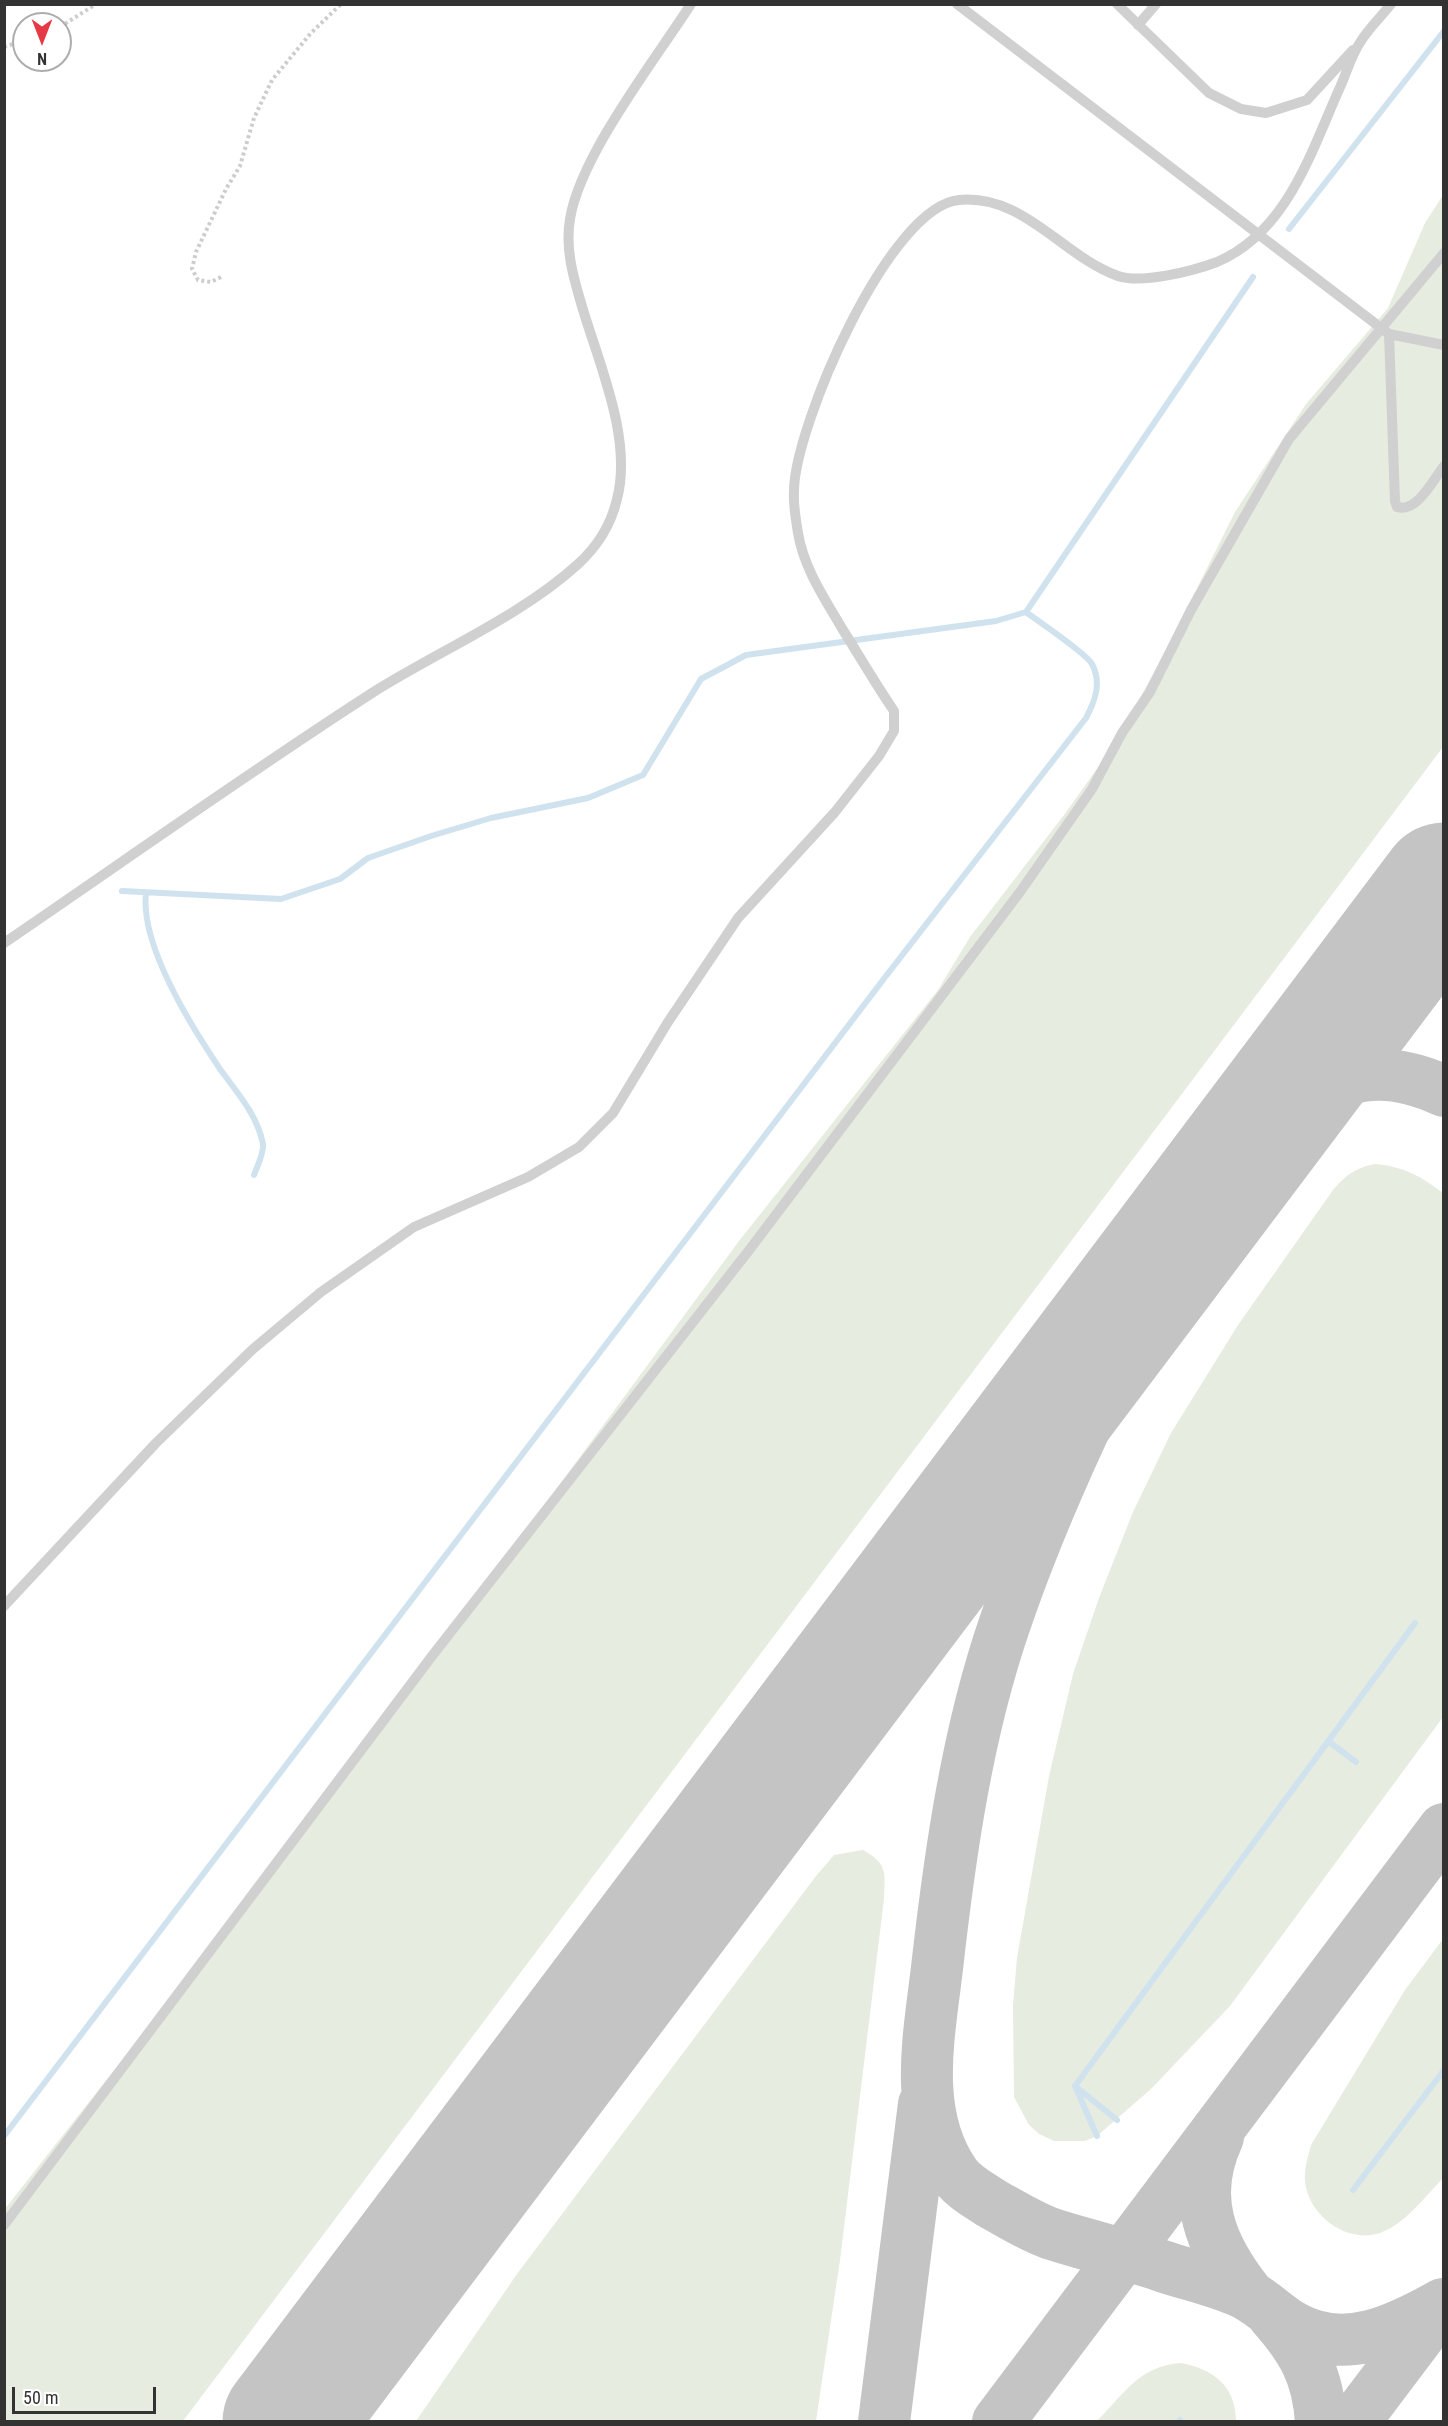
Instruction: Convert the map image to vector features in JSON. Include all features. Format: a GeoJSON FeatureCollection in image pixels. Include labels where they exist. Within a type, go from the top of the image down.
{"type":"FeatureCollection","features":[{"type":"Feature","properties":{"kind":"lane"},"geometry":{"type":"LineString","coordinates":[[4,943],[374,692],[551,586],[578,564],[597,543],[617,499],[621,448],[614,413],[570,262],[569,220],[582,181],[604,139],[691,4]]}},
{"type":"Feature","properties":{"kind":"lane"},"geometry":{"type":"LineString","coordinates":[[957,4],[1389,334],[1443,345]]}},
{"type":"Feature","properties":{"kind":"lane"},"geometry":{"type":"LineString","coordinates":[[1117,4],[1209,93],[1241,109],[1266,113],[1307,100],[1360,43],[1391,4]]}},
{"type":"Feature","properties":{"kind":"lane"},"geometry":{"type":"LineString","coordinates":[[1138,25],[1156,4]]}},
{"type":"Feature","properties":{"kind":"lane"},"geometry":{"type":"LineString","coordinates":[[4,1606],[156,1443],[253,1348],[321,1292],[414,1227],[528,1177],[579,1147],[612,1113],[668,1022],[738,918],[835,812],[879,756],[894,731],[894,711],[808,571],[799,536],[794,490],[807,427],[839,344],[895,248],[922,221],[954,200],[984,199],[1037,223],[1092,264],[1121,277],[1169,277],[1219,261],[1259,234],[1291,196],[1360,43]]}},
{"type":"Feature","properties":{"kind":"lane"},"geometry":{"type":"LineString","coordinates":[[4,2225],[432,1656],[750,1249],[1020,892],[1092,789],[1122,734],[1150,692],[1191,610],[1289,439],[1380,326],[1414,291],[1443,253]]}},
{"type":"Feature","properties":{"kind":"lane"},"geometry":{"type":"LineString","coordinates":[[1389,334],[1397,507],[1405,509],[1413,506],[1443,466]]}},
{"type":"Feature","properties":{"kind":"path"},"geometry":{"type":"LineString","coordinates":[[72,19],[96,4]]}},
{"type":"Feature","properties":{"kind":"path"},"geometry":{"type":"LineString","coordinates":[[222,277],[211,282],[198,280],[192,269],[211,220],[240,165],[254,118],[272,80],[311,33],[341,4]]}},
{"type":"Feature","properties":{"kind":"shaded area"},"geometry":{"type":"Polygon","coordinates":[[[1443,195],[1443,747],[183,2421],[5,2421],[4,2210],[178,1989],[540,1511],[739,1241],[938,990],[970,937],[1064,815],[1116,742],[1167,648],[1235,512],[1306,404],[1388,308],[1425,223],[1443,195]]]}},
{"type":"Feature","properties":{"kind":"shaded area"},"geometry":{"type":"Polygon","coordinates":[[[1375,1164],[1412,1173],[1443,1193],[1443,1717],[1230,2006],[1151,2089],[1097,2136],[1085,2141],[1054,2141],[1039,2134],[1029,2125],[1014,2097],[1013,2005],[1017,1958],[1049,1776],[1073,1674],[1099,1598],[1133,1512],[1171,1433],[1238,1325],[1333,1190],[1351,1173],[1375,1164]]]}},
{"type":"Feature","properties":{"kind":"shaded area"},"geometry":{"type":"Polygon","coordinates":[[[863,1850],[881,1865],[885,1882],[884,1899],[840,2260],[816,2421],[416,2421],[517,2274],[816,1876],[834,1855],[863,1850]]]}},
{"type":"Feature","properties":{"kind":"shaded area"},"geometry":{"type":"Polygon","coordinates":[[[1443,1939],[1443,2178],[1414,2209],[1389,2229],[1367,2235],[1343,2231],[1322,2216],[1308,2194],[1305,2172],[1311,2145],[1405,1990],[1443,1939]]]}},
{"type":"Feature","properties":{"kind":"shaded area"},"geometry":{"type":"Polygon","coordinates":[[[1181,2363],[1203,2370],[1220,2381],[1232,2398],[1236,2421],[1097,2421],[1143,2375],[1166,2365],[1181,2363]]]}},
{"type":"Feature","properties":{"kind":"waterway"},"geometry":{"type":"LineString","coordinates":[[1289,229],[1444,31]]}},
{"type":"Feature","properties":{"kind":"waterway"},"geometry":{"type":"LineString","coordinates":[[4,2136],[886,976],[1086,718],[1097,685],[1092,664],[1072,645],[1026,612],[1253,277]]}},
{"type":"Feature","properties":{"kind":"waterway"},"geometry":{"type":"LineString","coordinates":[[122,891],[281,899],[340,879],[368,858],[431,836],[491,818],[588,798],[643,775],[701,679],[746,655],[996,621],[1026,612]]}},
{"type":"Feature","properties":{"kind":"waterway"},"geometry":{"type":"LineString","coordinates":[[146,893],[146,913],[151,936],[170,984],[208,1051],[251,1113],[260,1133],[263,1148],[254,1175]]}},
{"type":"Feature","properties":{"kind":"waterway"},"geometry":{"type":"LineString","coordinates":[[1075,2086],[1415,1623]]}},
{"type":"Feature","properties":{"kind":"waterway"},"geometry":{"type":"LineString","coordinates":[[1328,1741],[1356,1762]]}},
{"type":"Feature","properties":{"kind":"waterway"},"geometry":{"type":"LineString","coordinates":[[1353,2190],[1444,2070]]}},
{"type":"Feature","properties":{"kind":"waterway"},"geometry":{"type":"LineString","coordinates":[[1097,2136],[1075,2086],[1117,2120]]}},
{"type":"Feature","properties":{"kind":"taxiway"},"geometry":{"type":"LineString","coordinates":[[1342,1021],[1444,918]]}},
{"type":"Feature","properties":{"kind":"taxiway"},"geometry":{"type":"LineString","coordinates":[[1277,1108],[1340,1081],[1378,1075],[1398,1076],[1420,1081],[1444,1091]]}},
{"type":"Feature","properties":{"kind":"taxiway"},"geometry":{"type":"LineString","coordinates":[[1177,1240],[1084,1429],[1042,1525],[1005,1623],[980,1707],[954,1837],[930,2021],[927,2074],[928,2101],[933,2127],[942,2151],[955,2175],[977,2194],[1021,2220],[1052,2234],[1240,2291],[1255,2299],[1293,2327],[1312,2335],[1331,2339],[1370,2336],[1407,2323],[1443,2304]]}},
{"type":"Feature","properties":{"kind":"taxiway"},"geometry":{"type":"LineString","coordinates":[[998,2422],[1444,1829]]}},
{"type":"Feature","properties":{"kind":"taxiway"},"geometry":{"type":"LineString","coordinates":[[884,2422],[924,2104]]}},
{"type":"Feature","properties":{"kind":"taxiway"},"geometry":{"type":"LineString","coordinates":[[1218,2137],[1206,2180],[1205,2200],[1208,2220],[1224,2258],[1249,2295]]}},
{"type":"Feature","properties":{"kind":"taxiway"},"geometry":{"type":"LineString","coordinates":[[321,2422],[423,2240]]}},
{"type":"Feature","properties":{"kind":"taxiway"},"geometry":{"type":"LineString","coordinates":[[1354,2422],[1437,2312]]}},
{"type":"Feature","properties":{"kind":"taxiway"},"geometry":{"type":"LineString","coordinates":[[1273,2315],[1293,2339],[1307,2364],[1316,2390],[1321,2422]]}},
{"type":"Feature","properties":{"kind":"runway"},"geometry":{"type":"LineString","coordinates":[[287,2422],[1444,887]]}}]}
